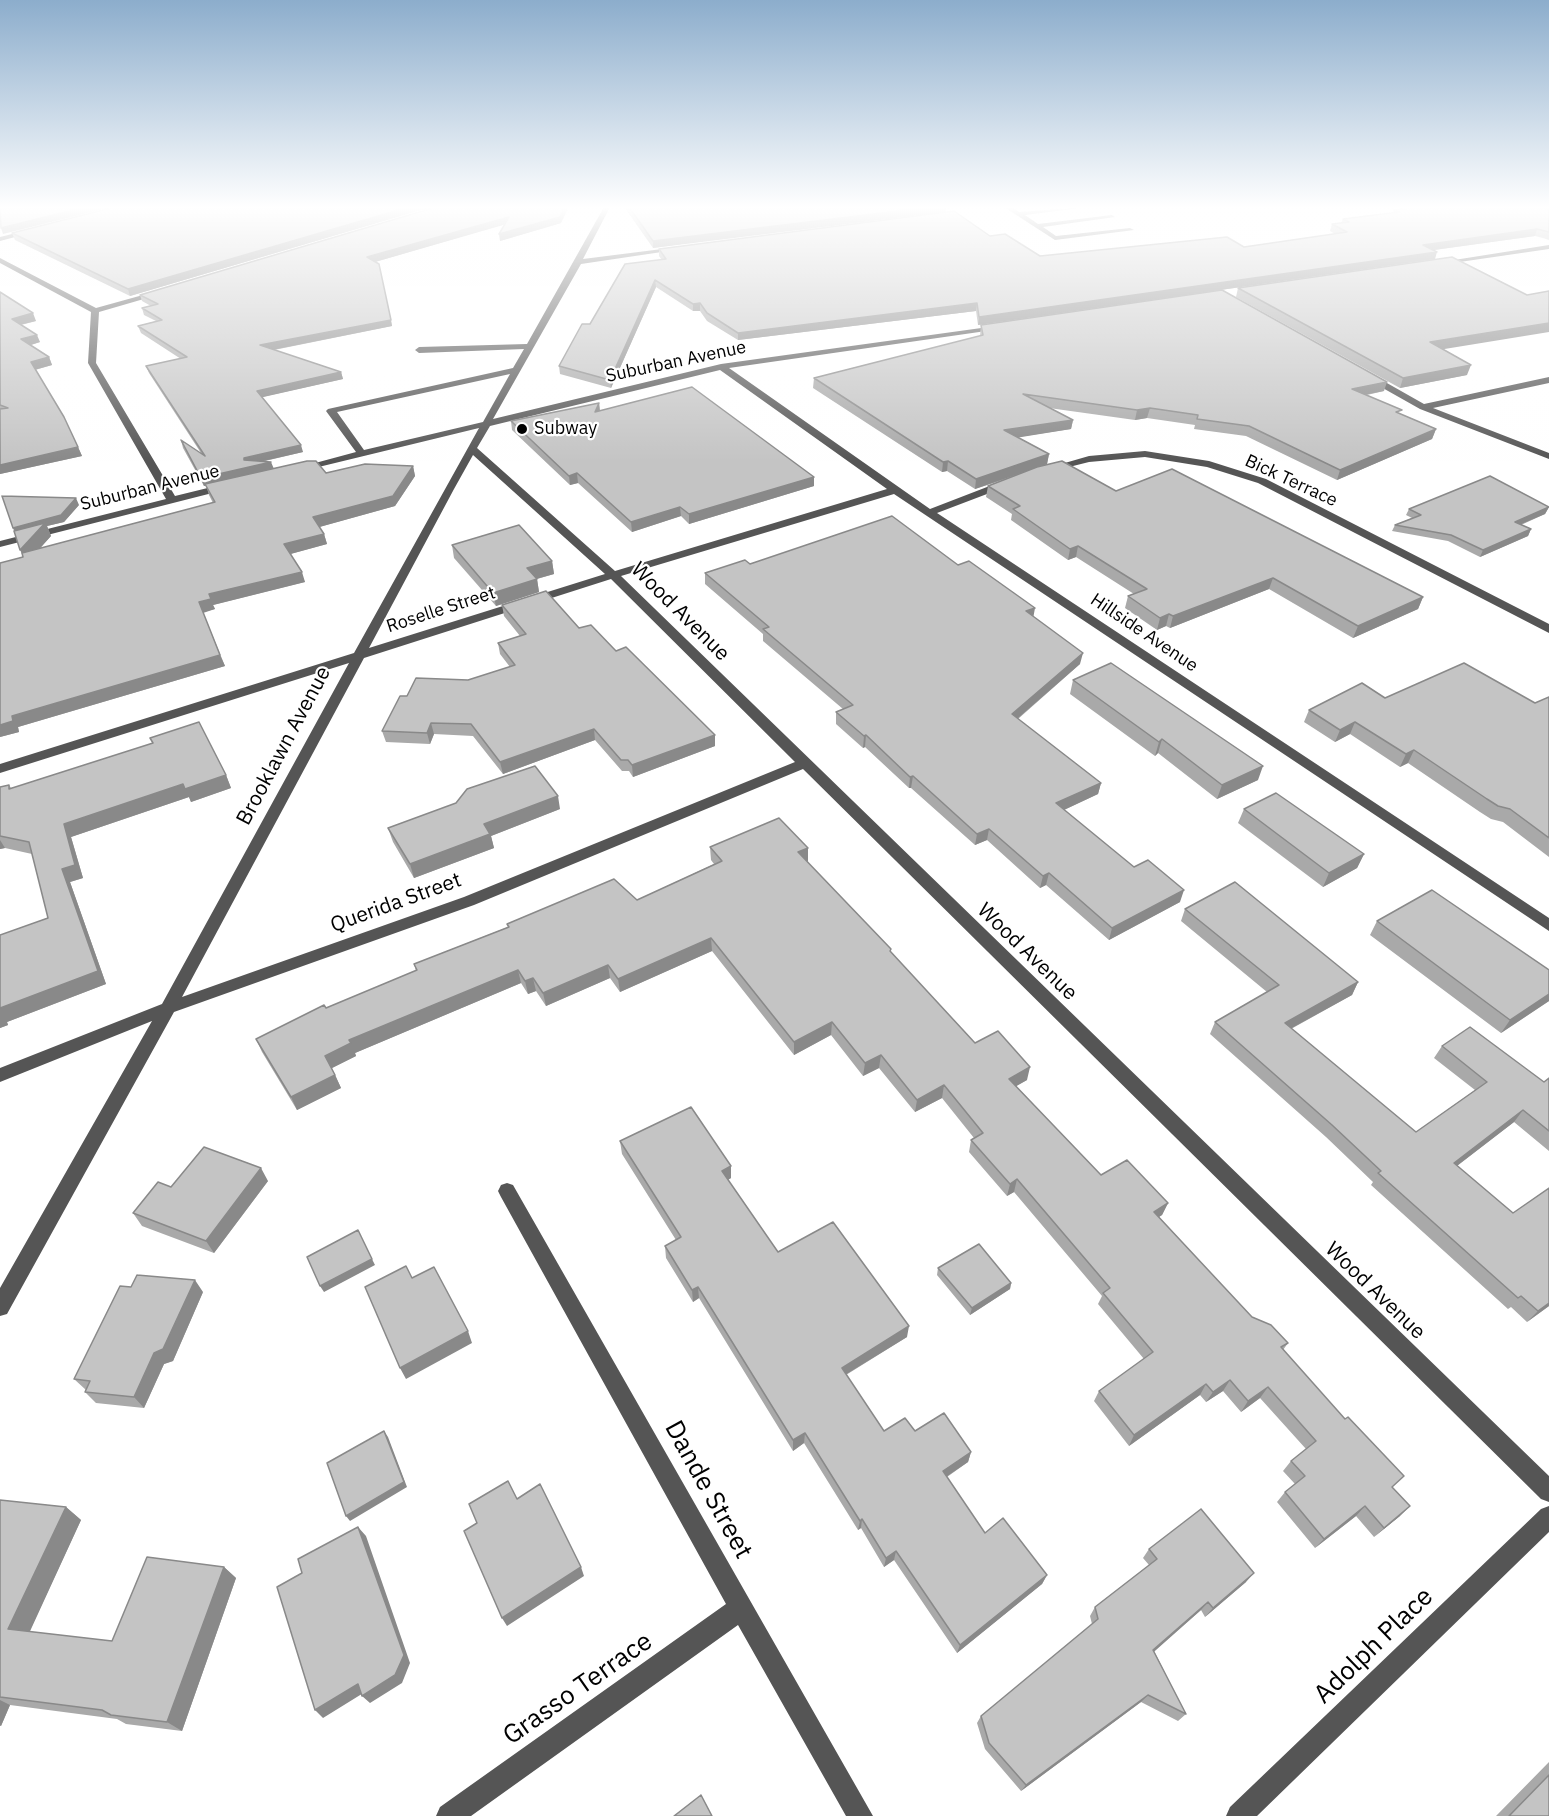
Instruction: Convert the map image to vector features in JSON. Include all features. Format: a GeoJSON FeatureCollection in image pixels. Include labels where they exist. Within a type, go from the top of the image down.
{"type":"FeatureCollection","features":[{"type":"Feature","properties":{"kind":"street"},"geometry":{"type":"LineString","coordinates":[[59,292],[95,311],[160,292]]}},
{"type":"Feature","properties":{"kind":"street","name":"Brooklawn Avenue"},"geometry":{"type":"LineString","coordinates":[[0,1307],[168,1008],[472,448],[561,292]]}},
{"type":"Feature","properties":{"kind":"street"},"geometry":{"type":"LineString","coordinates":[[95,311],[92,363],[171,499]]}},
{"type":"Feature","properties":{"kind":"street","name":"Suburban Avenue"},"geometry":{"type":"LineString","coordinates":[[283,472],[721,367],[1012,325]]}},
{"type":"Feature","properties":{"kind":"street"},"geometry":{"type":"LineString","coordinates":[[419,350],[531,346]]}},
{"type":"Feature","properties":{"kind":"street","name":"Hillside Avenue"},"geometry":{"type":"LineString","coordinates":[[721,367],[895,490],[1549,926]]}},
{"type":"Feature","properties":{"kind":"street"},"geometry":{"type":"LineString","coordinates":[[361,453],[331,411],[517,370]]}},
{"type":"Feature","properties":{"kind":"street"},"geometry":{"type":"LineString","coordinates":[[1363,373],[1423,407],[1549,456]]}},
{"type":"Feature","properties":{"kind":"street"},"geometry":{"type":"LineString","coordinates":[[1423,407],[1549,380]]}},
{"type":"Feature","properties":{"kind":"street","name":"Wood Avenue"},"geometry":{"type":"LineString","coordinates":[[472,448],[613,575],[1549,1491]]}},
{"type":"Feature","properties":{"kind":"street","name":"Bick Terrace"},"geometry":{"type":"LineString","coordinates":[[1042,471],[1089,459],[1145,454],[1209,464],[1262,482],[1549,629]]}},
{"type":"Feature","properties":{"kind":"street"},"geometry":{"type":"LineString","coordinates":[[931,512],[1020,478]]}},
{"type":"Feature","properties":{"kind":"street","name":"Suburban Avenue"},"geometry":{"type":"LineString","coordinates":[[0,544],[238,483]]}},
{"type":"Feature","properties":{"kind":"street","name":"Roselle Street"},"geometry":{"type":"LineString","coordinates":[[0,769],[613,575],[895,490]]}},
{"type":"Feature","properties":{"kind":"street","name":"Querida Street"},"geometry":{"type":"LineString","coordinates":[[0,1075],[168,1008],[469,901],[804,763]]}},
{"type":"Feature","properties":{"kind":"street","name":"Dande Street"},"geometry":{"type":"LineString","coordinates":[[507,1191],[860,1816]]}},
{"type":"Feature","properties":{"kind":"street","name":"Adolph Place"},"geometry":{"type":"LineString","coordinates":[[1239,1816],[1549,1517]]}},
{"type":"Feature","properties":{"kind":"street","name":"Grasso Terrace"},"geometry":{"type":"LineString","coordinates":[[449,1816],[741,1608]]}},
{"type":"Feature","properties":{"kind":"building"},"geometry":{"type":"Polygon","coordinates":[[[0,292],[33,313],[12,319],[37,335],[21,339],[49,357],[31,362],[64,417],[78,447],[0,465],[0,409],[8,408],[0,405],[0,292]]]}},
{"type":"Feature","properties":{"kind":"building"},"geometry":{"type":"Polygon","coordinates":[[[151,292],[385,292],[391,320],[260,345],[341,372],[257,391],[301,445],[244,458],[244,460],[271,462],[201,478],[181,440],[205,456],[146,366],[187,357],[138,326],[162,320],[142,308],[158,304],[140,295],[151,292]]]}},
{"type":"Feature","properties":{"kind":"building"},"geometry":{"type":"Polygon","coordinates":[[[609,292],[650,292],[610,380],[559,366],[582,324],[590,324],[609,292]]]}},
{"type":"Feature","properties":{"kind":"building"},"geometry":{"type":"Polygon","coordinates":[[[674,292],[1157,292],[979,317],[977,303],[738,333],[707,313],[700,303],[693,304],[674,292]]]}},
{"type":"Feature","properties":{"kind":"building"},"geometry":{"type":"Polygon","coordinates":[[[1210,292],[1225,292],[1387,382],[1352,389],[1402,410],[1396,412],[1436,429],[1340,470],[1249,426],[1197,419],[1198,415],[1150,408],[1137,410],[1023,394],[1073,420],[1004,430],[1049,454],[976,479],[948,461],[943,462],[814,378],[983,335],[981,325],[1210,292]]]}},
{"type":"Feature","properties":{"kind":"building"},"geometry":{"type":"Polygon","coordinates":[[[1245,292],[1521,292],[1527,295],[1549,292],[1549,323],[1430,342],[1471,365],[1403,378],[1245,292]]]}},
{"type":"Feature","properties":{"kind":"building"},"geometry":{"type":"Polygon","coordinates":[[[692,387],[814,477],[689,514],[680,507],[631,522],[577,473],[569,476],[511,421],[599,403],[595,412],[692,387]]]}},
{"type":"Feature","properties":{"kind":"building"},"geometry":{"type":"Polygon","coordinates":[[[307,461],[316,461],[326,473],[365,464],[413,466],[393,496],[313,517],[324,534],[284,544],[302,572],[209,594],[211,599],[199,602],[220,655],[12,716],[13,721],[0,725],[0,563],[23,557],[22,553],[215,502],[205,484],[307,461]]]}},
{"type":"Feature","properties":{"kind":"building"},"geometry":{"type":"Polygon","coordinates":[[[1062,461],[1116,491],[1172,469],[1423,597],[1358,626],[1273,578],[1173,616],[1169,614],[1160,618],[1128,596],[1147,589],[1078,546],[1070,549],[1013,509],[1020,506],[988,486],[1037,467],[1062,461]]]}},
{"type":"Feature","properties":{"kind":"building"},"geometry":{"type":"Polygon","coordinates":[[[1490,476],[1549,507],[1515,522],[1531,529],[1483,550],[1451,535],[1395,525],[1421,515],[1409,509],[1490,476]]]}},
{"type":"Feature","properties":{"kind":"building"},"geometry":{"type":"Polygon","coordinates":[[[2,496],[76,498],[61,515],[13,528],[2,496]]]}},
{"type":"Feature","properties":{"kind":"building"},"geometry":{"type":"Polygon","coordinates":[[[892,516],[958,565],[969,561],[1035,608],[1026,611],[1083,653],[1012,714],[1101,783],[1056,803],[1134,867],[1148,860],[1184,890],[1112,928],[1049,873],[1043,876],[989,829],[977,834],[913,776],[910,777],[866,735],[864,736],[836,712],[853,705],[763,629],[769,627],[705,573],[745,560],[750,564],[892,516]]]}},
{"type":"Feature","properties":{"kind":"building"},"geometry":{"type":"Polygon","coordinates":[[[45,523],[20,550],[14,531],[45,523]]]}},
{"type":"Feature","properties":{"kind":"building"},"geometry":{"type":"Polygon","coordinates":[[[519,525],[552,561],[527,568],[537,579],[493,593],[452,545],[519,525]]]}},
{"type":"Feature","properties":{"kind":"building"},"geometry":{"type":"Polygon","coordinates":[[[546,591],[579,628],[591,625],[616,651],[626,647],[715,735],[632,765],[628,760],[621,760],[594,729],[500,762],[471,724],[431,723],[427,733],[382,731],[400,696],[407,696],[416,678],[468,680],[515,665],[498,643],[526,634],[502,605],[546,591]]]}},
{"type":"Feature","properties":{"kind":"building"},"geometry":{"type":"Polygon","coordinates":[[[1111,663],[1263,766],[1222,785],[1162,739],[1159,742],[1073,680],[1111,663]]]}},
{"type":"Feature","properties":{"kind":"building"},"geometry":{"type":"Polygon","coordinates":[[[1464,663],[1535,703],[1549,697],[1549,838],[1510,809],[1498,806],[1414,750],[1406,754],[1355,722],[1340,730],[1309,710],[1362,683],[1385,698],[1464,663]]]}},
{"type":"Feature","properties":{"kind":"building"},"geometry":{"type":"Polygon","coordinates":[[[199,722],[226,775],[185,789],[183,784],[64,824],[75,865],[62,869],[98,971],[0,1008],[0,935],[48,918],[29,842],[0,836],[0,787],[9,785],[9,789],[153,743],[150,738],[199,722]]]}},
{"type":"Feature","properties":{"kind":"building"},"geometry":{"type":"Polygon","coordinates":[[[535,766],[558,796],[484,824],[490,834],[410,864],[388,828],[456,803],[467,789],[535,766]]]}},
{"type":"Feature","properties":{"kind":"building"},"geometry":{"type":"Polygon","coordinates":[[[1276,793],[1364,854],[1329,873],[1244,809],[1276,793]]]}},
{"type":"Feature","properties":{"kind":"building"},"geometry":{"type":"Polygon","coordinates":[[[779,818],[808,848],[798,852],[891,949],[890,951],[975,1043],[998,1031],[1030,1067],[1009,1079],[1101,1175],[1127,1160],[1168,1203],[1154,1212],[1252,1317],[1271,1325],[1288,1343],[1281,1347],[1345,1419],[1348,1417],[1404,1476],[1392,1487],[1410,1506],[1384,1528],[1365,1506],[1324,1539],[1285,1492],[1305,1476],[1291,1461],[1316,1441],[1268,1387],[1248,1401],[1230,1380],[1213,1392],[1206,1384],[1134,1435],[1099,1391],[1153,1352],[1103,1293],[1110,1288],[1017,1179],[1010,1184],[971,1140],[983,1133],[944,1085],[917,1100],[881,1055],[865,1063],[832,1022],[794,1042],[711,938],[618,979],[608,965],[543,993],[533,978],[525,981],[518,970],[349,1040],[351,1043],[325,1056],[335,1075],[291,1097],[256,1039],[324,1005],[326,1008],[417,970],[414,964],[509,927],[507,924],[614,879],[637,900],[722,861],[710,847],[779,818]]]}},
{"type":"Feature","properties":{"kind":"building"},"geometry":{"type":"Polygon","coordinates":[[[1235,882],[1358,982],[1285,1023],[1416,1132],[1487,1082],[1442,1046],[1470,1027],[1544,1082],[1549,1078],[1549,1131],[1523,1110],[1454,1163],[1513,1213],[1549,1188],[1549,1303],[1538,1311],[1521,1296],[1518,1298],[1378,1173],[1381,1171],[1332,1125],[1215,1022],[1279,985],[1185,909],[1235,882]]]}},
{"type":"Feature","properties":{"kind":"building"},"geometry":{"type":"Polygon","coordinates":[[[1432,890],[1549,970],[1549,994],[1510,1020],[1377,921],[1432,890]]]}},
{"type":"Feature","properties":{"kind":"building"},"geometry":{"type":"Polygon","coordinates":[[[691,1107],[731,1166],[722,1171],[778,1252],[833,1222],[909,1326],[842,1368],[884,1431],[905,1418],[915,1431],[944,1413],[971,1452],[943,1471],[985,1533],[1003,1518],[1047,1575],[960,1645],[896,1551],[886,1558],[805,1433],[793,1440],[698,1287],[692,1290],[665,1246],[681,1237],[620,1141],[691,1107]]]}},
{"type":"Feature","properties":{"kind":"building"},"geometry":{"type":"Polygon","coordinates":[[[204,1147],[261,1168],[206,1241],[133,1213],[158,1182],[171,1187],[204,1147]]]}},
{"type":"Feature","properties":{"kind":"building"},"geometry":{"type":"Polygon","coordinates":[[[358,1230],[372,1259],[320,1286],[307,1257],[358,1230]]]}},
{"type":"Feature","properties":{"kind":"building"},"geometry":{"type":"Polygon","coordinates":[[[979,1244],[1011,1283],[972,1308],[938,1268],[979,1244]]]}},
{"type":"Feature","properties":{"kind":"building"},"geometry":{"type":"Polygon","coordinates":[[[406,1266],[412,1278],[434,1267],[468,1331],[400,1368],[365,1287],[406,1266]]]}},
{"type":"Feature","properties":{"kind":"building"},"geometry":{"type":"Polygon","coordinates":[[[137,1275],[195,1280],[163,1349],[154,1353],[134,1397],[85,1392],[90,1381],[74,1379],[120,1286],[131,1287],[137,1275]]]}},
{"type":"Feature","properties":{"kind":"building"},"geometry":{"type":"Polygon","coordinates":[[[384,1431],[404,1482],[346,1516],[327,1463],[384,1431]]]}},
{"type":"Feature","properties":{"kind":"building"},"geometry":{"type":"Polygon","coordinates":[[[508,1481],[517,1499],[540,1484],[581,1567],[502,1618],[464,1531],[477,1523],[469,1504],[508,1481]]]}},
{"type":"Feature","properties":{"kind":"building"},"geometry":{"type":"Polygon","coordinates":[[[0,1500],[66,1507],[8,1629],[112,1641],[147,1557],[224,1567],[167,1722],[111,1715],[102,1710],[0,1697],[0,1500]]]}},
{"type":"Feature","properties":{"kind":"building"},"geometry":{"type":"Polygon","coordinates":[[[1201,1509],[1254,1573],[1213,1608],[1208,1602],[1153,1650],[1186,1714],[1148,1695],[1026,1785],[989,1743],[981,1716],[1098,1619],[1095,1607],[1157,1559],[1149,1549],[1201,1509]]]}},
{"type":"Feature","properties":{"kind":"building"},"geometry":{"type":"Polygon","coordinates":[[[358,1527],[404,1655],[395,1675],[362,1696],[358,1684],[315,1710],[277,1587],[302,1573],[298,1559],[358,1527]]]}},
{"type":"Feature","properties":{"kind":"building"},"geometry":{"type":"Polygon","coordinates":[[[1549,1775],[1549,1816],[1509,1816],[1549,1775]]]}},
{"type":"Feature","properties":{"kind":"building"},"geometry":{"type":"Polygon","coordinates":[[[701,1795],[712,1816],[674,1816],[701,1795]]]}},
{"type":"Feature","properties":{"kind":"place","name":"Subway"},"geometry":{"type":"Point","coordinates":[522,429]}}]}
